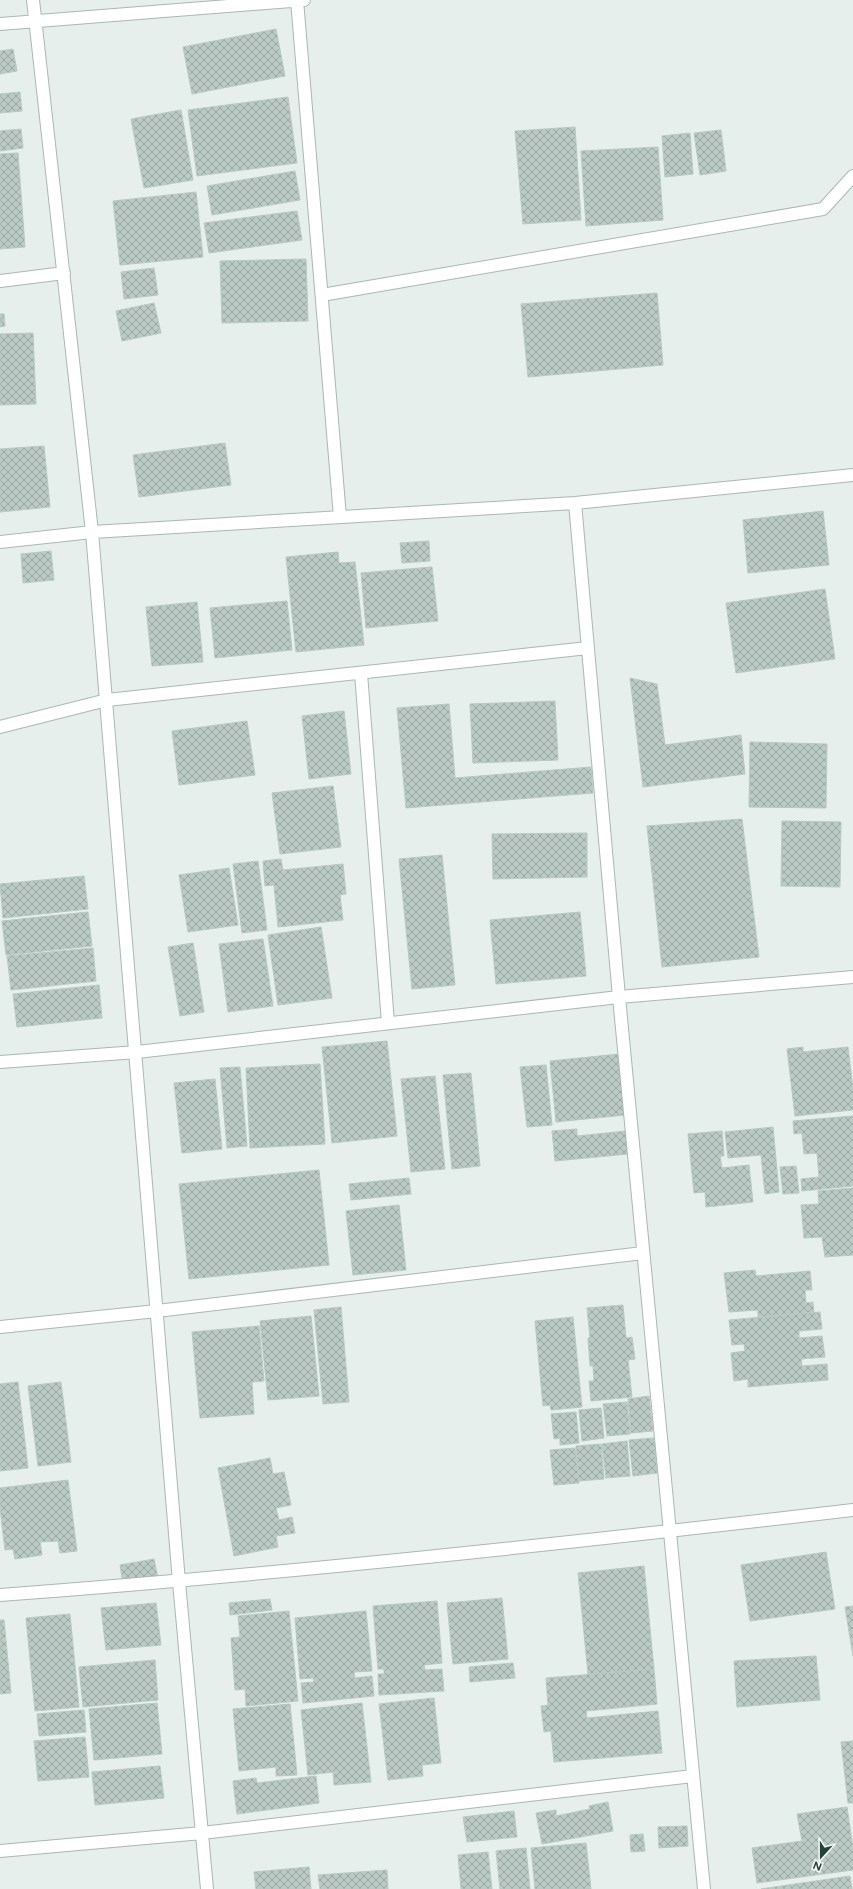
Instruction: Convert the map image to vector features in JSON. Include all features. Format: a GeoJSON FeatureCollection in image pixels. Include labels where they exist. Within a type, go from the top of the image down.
{"type":"FeatureCollection","features":[{"type":"Feature","properties":{"kind":"street"},"geometry":{"type":"LineString","coordinates":[[32,0],[64,273],[92,532],[158,1311],[179,1582],[207,1889]]}},
{"type":"Feature","properties":{"kind":"street"},"geometry":{"type":"LineString","coordinates":[[0,24],[299,0],[340,517]]}},
{"type":"Feature","properties":{"kind":"street"},"geometry":{"type":"LineString","coordinates":[[322,295],[823,209],[853,176]]}},
{"type":"Feature","properties":{"kind":"street"},"geometry":{"type":"LineString","coordinates":[[0,281],[64,273]]}},
{"type":"Feature","properties":{"kind":"street"},"geometry":{"type":"LineString","coordinates":[[0,542],[92,532],[575,503],[853,475]]}},
{"type":"Feature","properties":{"kind":"street"},"geometry":{"type":"LineString","coordinates":[[575,503],[619,996],[704,1889]]}},
{"type":"Feature","properties":{"kind":"street"},"geometry":{"type":"LineString","coordinates":[[0,727],[107,700],[588,648]]}},
{"type":"Feature","properties":{"kind":"street"},"geometry":{"type":"LineString","coordinates":[[360,673],[388,1023]]}},
{"type":"Feature","properties":{"kind":"street"},"geometry":{"type":"LineString","coordinates":[[0,1062],[136,1052],[619,996],[853,977]]}},
{"type":"Feature","properties":{"kind":"street"},"geometry":{"type":"LineString","coordinates":[[0,1327],[158,1311],[643,1253]]}},
{"type":"Feature","properties":{"kind":"street"},"geometry":{"type":"LineString","coordinates":[[0,1594],[179,1582],[670,1532],[853,1510]]}},
{"type":"Feature","properties":{"kind":"street"},"geometry":{"type":"LineString","coordinates":[[0,1851],[202,1833],[693,1776]]}},
{"type":"Feature","properties":{"kind":"building"},"geometry":{"type":"Polygon","coordinates":[[[276,29],[285,76],[192,94],[183,47],[276,29]]]}},
{"type":"Feature","properties":{"kind":"building"},"geometry":{"type":"Polygon","coordinates":[[[13,49],[17,71],[0,74],[0,51],[13,49]]]}},
{"type":"Feature","properties":{"kind":"building"},"geometry":{"type":"Polygon","coordinates":[[[20,92],[22,111],[0,113],[0,94],[20,92]]]}},
{"type":"Feature","properties":{"kind":"building"},"geometry":{"type":"Polygon","coordinates":[[[288,97],[297,163],[197,176],[188,110],[288,97]]]}},
{"type":"Feature","properties":{"kind":"building"},"geometry":{"type":"Polygon","coordinates":[[[181,110],[193,180],[144,188],[131,119],[181,110]]]}},
{"type":"Feature","properties":{"kind":"building"},"geometry":{"type":"Polygon","coordinates":[[[575,127],[581,220],[523,224],[515,131],[575,127]]]}},
{"type":"Feature","properties":{"kind":"building"},"geometry":{"type":"Polygon","coordinates":[[[21,129],[23,148],[0,151],[0,131],[21,129]]]}},
{"type":"Feature","properties":{"kind":"building"},"geometry":{"type":"Polygon","coordinates":[[[721,130],[726,171],[700,175],[694,133],[721,130]]]}},
{"type":"Feature","properties":{"kind":"building"},"geometry":{"type":"Polygon","coordinates":[[[690,133],[693,174],[665,177],[662,136],[690,133]]]}},
{"type":"Feature","properties":{"kind":"building"},"geometry":{"type":"Polygon","coordinates":[[[658,147],[663,220],[586,226],[581,151],[658,147]]]}},
{"type":"Feature","properties":{"kind":"building"},"geometry":{"type":"Polygon","coordinates":[[[18,153],[25,247],[0,249],[0,154],[18,153]]]}},
{"type":"Feature","properties":{"kind":"building"},"geometry":{"type":"Polygon","coordinates":[[[295,171],[300,200],[212,215],[207,186],[295,171]]]}},
{"type":"Feature","properties":{"kind":"building"},"geometry":{"type":"Polygon","coordinates":[[[196,192],[203,257],[120,265],[113,201],[196,192]]]}},
{"type":"Feature","properties":{"kind":"building"},"geometry":{"type":"Polygon","coordinates":[[[297,211],[302,240],[209,253],[204,223],[297,211]]]}},
{"type":"Feature","properties":{"kind":"building"},"geometry":{"type":"Polygon","coordinates":[[[306,259],[308,321],[222,323],[220,261],[306,259]]]}},
{"type":"Feature","properties":{"kind":"building"},"geometry":{"type":"Polygon","coordinates":[[[154,268],[158,295],[124,299],[121,272],[154,268]]]}},
{"type":"Feature","properties":{"kind":"building"},"geometry":{"type":"Polygon","coordinates":[[[657,293],[663,365],[528,377],[521,304],[657,293]]]}},
{"type":"Feature","properties":{"kind":"building"},"geometry":{"type":"Polygon","coordinates":[[[154,303],[161,333],[122,341],[116,311],[154,303]]]}},
{"type":"Feature","properties":{"kind":"building"},"geometry":{"type":"Polygon","coordinates":[[[0,314],[4,314],[5,326],[0,327],[0,314]]]}},
{"type":"Feature","properties":{"kind":"building"},"geometry":{"type":"Polygon","coordinates":[[[33,333],[36,404],[0,405],[0,334],[33,333]]]}},
{"type":"Feature","properties":{"kind":"building"},"geometry":{"type":"Polygon","coordinates":[[[225,443],[231,485],[139,497],[133,455],[225,443]]]}},
{"type":"Feature","properties":{"kind":"building"},"geometry":{"type":"Polygon","coordinates":[[[44,446],[50,507],[0,512],[0,449],[44,446]]]}},
{"type":"Feature","properties":{"kind":"building"},"geometry":{"type":"Polygon","coordinates":[[[823,511],[829,565],[748,573],[743,520],[823,511]]]}},
{"type":"Feature","properties":{"kind":"building"},"geometry":{"type":"Polygon","coordinates":[[[429,541],[430,561],[402,563],[400,543],[429,541]]]}},
{"type":"Feature","properties":{"kind":"building"},"geometry":{"type":"Polygon","coordinates":[[[51,551],[54,580],[23,583],[21,554],[51,551]]]}},
{"type":"Feature","properties":{"kind":"building"},"geometry":{"type":"Polygon","coordinates":[[[338,552],[339,563],[355,562],[364,645],[296,652],[286,557],[338,552]]]}},
{"type":"Feature","properties":{"kind":"building"},"geometry":{"type":"Polygon","coordinates":[[[432,567],[438,621],[366,628],[361,573],[432,567]]]}},
{"type":"Feature","properties":{"kind":"building"},"geometry":{"type":"Polygon","coordinates":[[[825,589],[835,659],[736,673],[726,603],[825,589]]]}},
{"type":"Feature","properties":{"kind":"building"},"geometry":{"type":"Polygon","coordinates":[[[287,601],[292,650],[215,658],[210,608],[287,601]]]}},
{"type":"Feature","properties":{"kind":"building"},"geometry":{"type":"Polygon","coordinates":[[[197,602],[203,662],[152,666],[146,607],[197,602]]]}},
{"type":"Feature","properties":{"kind":"building"},"geometry":{"type":"Polygon","coordinates":[[[630,678],[657,684],[665,745],[741,735],[745,774],[643,787],[630,678]]]}},
{"type":"Feature","properties":{"kind":"building"},"geometry":{"type":"Polygon","coordinates":[[[555,701],[558,760],[473,763],[470,704],[555,701]]]}},
{"type":"Feature","properties":{"kind":"building"},"geometry":{"type":"Polygon","coordinates":[[[449,704],[455,778],[591,767],[593,793],[406,808],[397,708],[449,704]]]}},
{"type":"Feature","properties":{"kind":"building"},"geometry":{"type":"Polygon","coordinates":[[[344,711],[351,774],[309,779],[302,716],[344,711]]]}},
{"type":"Feature","properties":{"kind":"building"},"geometry":{"type":"Polygon","coordinates":[[[247,721],[255,775],[179,785],[172,731],[247,721]]]}},
{"type":"Feature","properties":{"kind":"building"},"geometry":{"type":"Polygon","coordinates":[[[750,742],[827,744],[826,808],[749,807],[750,742]]]}},
{"type":"Feature","properties":{"kind":"building"},"geometry":{"type":"Polygon","coordinates":[[[333,786],[341,847],[280,854],[272,793],[333,786]]]}},
{"type":"Feature","properties":{"kind":"building"},"geometry":{"type":"Polygon","coordinates":[[[742,819],[759,957],[662,967],[647,826],[742,819]]]}},
{"type":"Feature","properties":{"kind":"building"},"geometry":{"type":"Polygon","coordinates":[[[782,821],[841,822],[840,887],[781,886],[782,821]]]}},
{"type":"Feature","properties":{"kind":"building"},"geometry":{"type":"Polygon","coordinates":[[[587,833],[587,877],[493,879],[492,834],[587,833]]]}},
{"type":"Feature","properties":{"kind":"building"},"geometry":{"type":"Polygon","coordinates":[[[442,855],[455,985],[412,989],[399,859],[442,855]]]}},
{"type":"Feature","properties":{"kind":"building"},"geometry":{"type":"Polygon","coordinates":[[[281,859],[283,870],[343,864],[346,894],[340,895],[343,920],[278,927],[274,885],[265,886],[263,861],[281,859]]]}},
{"type":"Feature","properties":{"kind":"building"},"geometry":{"type":"Polygon","coordinates":[[[258,861],[267,930],[242,933],[233,864],[258,861]]]}},
{"type":"Feature","properties":{"kind":"building"},"geometry":{"type":"Polygon","coordinates":[[[229,868],[238,925],[188,932],[179,875],[229,868]]]}},
{"type":"Feature","properties":{"kind":"building"},"geometry":{"type":"Polygon","coordinates":[[[84,876],[88,909],[3,918],[0,884],[84,876]]]}},
{"type":"Feature","properties":{"kind":"building"},"geometry":{"type":"Polygon","coordinates":[[[88,912],[92,946],[6,955],[2,921],[88,912]]]}},
{"type":"Feature","properties":{"kind":"building"},"geometry":{"type":"Polygon","coordinates":[[[580,912],[586,976],[496,984],[490,920],[580,912]]]}},
{"type":"Feature","properties":{"kind":"building"},"geometry":{"type":"Polygon","coordinates":[[[321,927],[332,998],[278,1005],[268,935],[321,927]]]}},
{"type":"Feature","properties":{"kind":"building"},"geometry":{"type":"Polygon","coordinates":[[[263,939],[273,1006],[228,1012],[219,944],[263,939]]]}},
{"type":"Feature","properties":{"kind":"building"},"geometry":{"type":"Polygon","coordinates":[[[193,943],[204,1012],[180,1016],[168,947],[193,943]]]}},
{"type":"Feature","properties":{"kind":"building"},"geometry":{"type":"Polygon","coordinates":[[[93,948],[96,981],[11,990],[7,956],[93,948]]]}},
{"type":"Feature","properties":{"kind":"building"},"geometry":{"type":"Polygon","coordinates":[[[99,985],[102,1018],[17,1027],[13,994],[99,985]]]}},
{"type":"Feature","properties":{"kind":"building"},"geometry":{"type":"Polygon","coordinates":[[[387,1041],[397,1136],[332,1143],[322,1047],[387,1041]]]}},
{"type":"Feature","properties":{"kind":"building"},"geometry":{"type":"Polygon","coordinates":[[[803,1047],[803,1052],[848,1047],[853,1088],[853,1110],[795,1116],[787,1049],[803,1047]]]}},
{"type":"Feature","properties":{"kind":"building"},"geometry":{"type":"Polygon","coordinates":[[[619,1054],[625,1115],[556,1122],[550,1061],[619,1054]]]}},
{"type":"Feature","properties":{"kind":"building"},"geometry":{"type":"Polygon","coordinates":[[[320,1064],[325,1144],[250,1148],[246,1068],[320,1064]]]}},
{"type":"Feature","properties":{"kind":"building"},"geometry":{"type":"Polygon","coordinates":[[[546,1065],[552,1125],[527,1127],[520,1067],[546,1065]]]}},
{"type":"Feature","properties":{"kind":"building"},"geometry":{"type":"Polygon","coordinates":[[[240,1067],[247,1146],[227,1148],[220,1068],[240,1067]]]}},
{"type":"Feature","properties":{"kind":"building"},"geometry":{"type":"Polygon","coordinates":[[[471,1073],[480,1166],[452,1169],[443,1075],[471,1073]]]}},
{"type":"Feature","properties":{"kind":"building"},"geometry":{"type":"Polygon","coordinates":[[[435,1076],[445,1169],[411,1172],[401,1079],[435,1076]]]}},
{"type":"Feature","properties":{"kind":"building"},"geometry":{"type":"Polygon","coordinates":[[[215,1079],[222,1149],[182,1153],[174,1083],[215,1079]]]}},
{"type":"Feature","properties":{"kind":"building"},"geometry":{"type":"Polygon","coordinates":[[[853,1116],[853,1186],[802,1191],[801,1179],[819,1177],[817,1153],[804,1154],[802,1133],[794,1134],[793,1121],[853,1116]]]}},
{"type":"Feature","properties":{"kind":"building"},"geometry":{"type":"Polygon","coordinates":[[[773,1127],[779,1192],[765,1194],[761,1155],[728,1158],[725,1132],[773,1127]]]}},
{"type":"Feature","properties":{"kind":"building"},"geometry":{"type":"Polygon","coordinates":[[[577,1129],[577,1136],[626,1131],[628,1154],[555,1161],[552,1131],[577,1129]]]}},
{"type":"Feature","properties":{"kind":"building"},"geometry":{"type":"Polygon","coordinates":[[[722,1131],[724,1156],[720,1156],[722,1168],[749,1165],[753,1202],[706,1207],[705,1192],[694,1193],[688,1134],[722,1131]]]}},
{"type":"Feature","properties":{"kind":"building"},"geometry":{"type":"Polygon","coordinates":[[[796,1166],[799,1193],[783,1194],[780,1167],[796,1166]]]}},
{"type":"Feature","properties":{"kind":"building"},"geometry":{"type":"Polygon","coordinates":[[[319,1170],[329,1265],[189,1279],[179,1184],[319,1170]]]}},
{"type":"Feature","properties":{"kind":"building"},"geometry":{"type":"Polygon","coordinates":[[[409,1178],[411,1194],[351,1200],[349,1184],[409,1178]]]}},
{"type":"Feature","properties":{"kind":"building"},"geometry":{"type":"Polygon","coordinates":[[[853,1188],[853,1255],[825,1257],[822,1237],[804,1238],[801,1205],[819,1204],[818,1191],[853,1188]]]}},
{"type":"Feature","properties":{"kind":"building"},"geometry":{"type":"Polygon","coordinates":[[[399,1205],[406,1270],[353,1275],[346,1211],[399,1205]]]}},
{"type":"Feature","properties":{"kind":"building"},"geometry":{"type":"Polygon","coordinates":[[[755,1270],[756,1276],[810,1271],[812,1290],[805,1290],[806,1303],[813,1302],[814,1312],[758,1317],[758,1310],[729,1312],[724,1273],[755,1270]]]}},
{"type":"Feature","properties":{"kind":"building"},"geometry":{"type":"Polygon","coordinates":[[[623,1305],[626,1338],[632,1337],[635,1359],[628,1360],[632,1397],[591,1401],[589,1381],[594,1381],[593,1366],[590,1366],[588,1338],[590,1338],[587,1308],[623,1305]]]}},
{"type":"Feature","properties":{"kind":"building"},"geometry":{"type":"Polygon","coordinates":[[[341,1307],[349,1402],[323,1404],[314,1310],[341,1307]]]}},
{"type":"Feature","properties":{"kind":"building"},"geometry":{"type":"Polygon","coordinates":[[[820,1312],[822,1329],[799,1331],[799,1338],[822,1336],[825,1357],[801,1359],[802,1366],[827,1364],[828,1380],[748,1387],[748,1379],[734,1381],[731,1353],[745,1351],[744,1344],[732,1345],[729,1320],[820,1312]]]}},
{"type":"Feature","properties":{"kind":"building"},"geometry":{"type":"Polygon","coordinates":[[[311,1316],[319,1396],[268,1400],[260,1321],[311,1316]]]}},
{"type":"Feature","properties":{"kind":"building"},"geometry":{"type":"Polygon","coordinates":[[[573,1317],[582,1407],[551,1410],[550,1405],[543,1406],[535,1321],[573,1317]]]}},
{"type":"Feature","properties":{"kind":"building"},"geometry":{"type":"Polygon","coordinates":[[[259,1326],[264,1381],[252,1382],[254,1414],[200,1418],[192,1332],[259,1326]]]}},
{"type":"Feature","properties":{"kind":"building"},"geometry":{"type":"Polygon","coordinates":[[[18,1382],[28,1468],[0,1471],[0,1384],[18,1382]]]}},
{"type":"Feature","properties":{"kind":"building"},"geometry":{"type":"Polygon","coordinates":[[[61,1382],[71,1462],[38,1466],[28,1386],[61,1382]]]}},
{"type":"Feature","properties":{"kind":"building"},"geometry":{"type":"Polygon","coordinates":[[[649,1396],[653,1431],[631,1433],[628,1399],[649,1396]]]}},
{"type":"Feature","properties":{"kind":"building"},"geometry":{"type":"Polygon","coordinates":[[[627,1402],[630,1434],[607,1436],[603,1404],[627,1402]]]}},
{"type":"Feature","properties":{"kind":"building"},"geometry":{"type":"Polygon","coordinates":[[[601,1408],[604,1438],[582,1441],[579,1410],[601,1408]]]}},
{"type":"Feature","properties":{"kind":"building"},"geometry":{"type":"Polygon","coordinates":[[[576,1412],[579,1443],[560,1445],[560,1438],[554,1439],[551,1414],[576,1412]]]}},
{"type":"Feature","properties":{"kind":"building"},"geometry":{"type":"Polygon","coordinates":[[[654,1438],[657,1473],[633,1476],[629,1440],[654,1438]]]}},
{"type":"Feature","properties":{"kind":"building"},"geometry":{"type":"Polygon","coordinates":[[[627,1441],[630,1476],[606,1478],[602,1444],[627,1441]]]}},
{"type":"Feature","properties":{"kind":"building"},"geometry":{"type":"Polygon","coordinates":[[[601,1444],[604,1479],[579,1481],[576,1446],[601,1444]]]}},
{"type":"Feature","properties":{"kind":"building"},"geometry":{"type":"Polygon","coordinates":[[[575,1448],[579,1483],[554,1485],[550,1450],[575,1448]]]}},
{"type":"Feature","properties":{"kind":"building"},"geometry":{"type":"Polygon","coordinates":[[[270,1458],[273,1474],[284,1472],[291,1505],[276,1508],[279,1520],[292,1517],[295,1533],[276,1536],[278,1547],[234,1556],[218,1468],[270,1458]]]}},
{"type":"Feature","properties":{"kind":"building"},"geometry":{"type":"Polygon","coordinates":[[[68,1480],[77,1551],[60,1553],[58,1541],[40,1542],[42,1555],[15,1559],[13,1549],[5,1550],[0,1508],[0,1488],[68,1480]]]}},
{"type":"Feature","properties":{"kind":"building"},"geometry":{"type":"Polygon","coordinates":[[[826,1552],[835,1609],[750,1621],[741,1565],[826,1552]]]}},
{"type":"Feature","properties":{"kind":"building"},"geometry":{"type":"Polygon","coordinates":[[[154,1559],[158,1578],[123,1584],[120,1565],[154,1559]]]}},
{"type":"Feature","properties":{"kind":"building"},"geometry":{"type":"Polygon","coordinates":[[[644,1566],[654,1669],[588,1674],[578,1573],[644,1566]]]}},
{"type":"Feature","properties":{"kind":"building"},"geometry":{"type":"Polygon","coordinates":[[[502,1598],[508,1659],[453,1664],[447,1603],[502,1598]]]}},
{"type":"Feature","properties":{"kind":"building"},"geometry":{"type":"Polygon","coordinates":[[[270,1599],[272,1610],[230,1615],[229,1603],[270,1599]]]}},
{"type":"Feature","properties":{"kind":"building"},"geometry":{"type":"Polygon","coordinates":[[[437,1601],[442,1663],[424,1665],[425,1670],[442,1669],[444,1691],[379,1695],[378,1674],[384,1674],[384,1669],[378,1669],[373,1606],[437,1601]]]}},
{"type":"Feature","properties":{"kind":"building"},"geometry":{"type":"Polygon","coordinates":[[[156,1603],[161,1645],[106,1650],[101,1608],[156,1603]]]}},
{"type":"Feature","properties":{"kind":"building"},"geometry":{"type":"Polygon","coordinates":[[[853,1606],[853,1656],[845,1607],[853,1606]]]}},
{"type":"Feature","properties":{"kind":"building"},"geometry":{"type":"Polygon","coordinates":[[[289,1611],[298,1701],[246,1706],[245,1689],[235,1690],[231,1638],[240,1637],[238,1616],[289,1611]]]}},
{"type":"Feature","properties":{"kind":"building"},"geometry":{"type":"Polygon","coordinates":[[[366,1611],[372,1671],[354,1672],[355,1678],[372,1676],[374,1696],[303,1703],[301,1683],[314,1682],[313,1678],[300,1679],[295,1618],[366,1611]]]}},
{"type":"Feature","properties":{"kind":"building"},"geometry":{"type":"Polygon","coordinates":[[[70,1614],[79,1707],[35,1711],[26,1618],[70,1614]]]}},
{"type":"Feature","properties":{"kind":"building"},"geometry":{"type":"Polygon","coordinates":[[[0,1620],[4,1620],[11,1693],[0,1694],[0,1620]]]}},
{"type":"Feature","properties":{"kind":"building"},"geometry":{"type":"Polygon","coordinates":[[[816,1656],[820,1700],[737,1707],[734,1661],[816,1656]]]}},
{"type":"Feature","properties":{"kind":"building"},"geometry":{"type":"Polygon","coordinates":[[[155,1660],[158,1700],[83,1707],[79,1667],[155,1660]]]}},
{"type":"Feature","properties":{"kind":"building"},"geometry":{"type":"Polygon","coordinates":[[[513,1663],[515,1678],[470,1682],[469,1667],[513,1663]]]}},
{"type":"Feature","properties":{"kind":"building"},"geometry":{"type":"Polygon","coordinates":[[[654,1669],[657,1704],[586,1711],[587,1718],[658,1711],[662,1753],[554,1762],[551,1731],[544,1732],[541,1706],[548,1705],[546,1678],[654,1669]]]}},
{"type":"Feature","properties":{"kind":"building"},"geometry":{"type":"Polygon","coordinates":[[[434,1698],[441,1763],[422,1765],[423,1776],[388,1780],[379,1704],[434,1698]]]}},
{"type":"Feature","properties":{"kind":"building"},"geometry":{"type":"Polygon","coordinates":[[[157,1703],[162,1754],[94,1760],[89,1709],[157,1703]]]}},
{"type":"Feature","properties":{"kind":"building"},"geometry":{"type":"Polygon","coordinates":[[[362,1703],[371,1782],[334,1785],[333,1772],[308,1775],[301,1710],[362,1703]]]}},
{"type":"Feature","properties":{"kind":"building"},"geometry":{"type":"Polygon","coordinates":[[[290,1704],[297,1775],[276,1776],[276,1767],[239,1771],[233,1709],[290,1704]]]}},
{"type":"Feature","properties":{"kind":"building"},"geometry":{"type":"Polygon","coordinates":[[[84,1710],[86,1732],[39,1736],[37,1714],[84,1710]]]}},
{"type":"Feature","properties":{"kind":"building"},"geometry":{"type":"Polygon","coordinates":[[[85,1737],[89,1777],[38,1781],[34,1741],[85,1737]]]}},
{"type":"Feature","properties":{"kind":"building"},"geometry":{"type":"Polygon","coordinates":[[[853,1741],[853,1803],[848,1803],[841,1742],[853,1741]]]}},
{"type":"Feature","properties":{"kind":"building"},"geometry":{"type":"Polygon","coordinates":[[[160,1766],[164,1798],[95,1805],[92,1772],[160,1766]]]}},
{"type":"Feature","properties":{"kind":"building"},"geometry":{"type":"Polygon","coordinates":[[[316,1776],[319,1803],[237,1814],[233,1781],[256,1778],[257,1783],[316,1776]]]}},
{"type":"Feature","properties":{"kind":"building"},"geometry":{"type":"Polygon","coordinates":[[[608,1802],[613,1831],[542,1844],[536,1813],[556,1810],[556,1816],[590,1809],[589,1806],[608,1802]]]}},
{"type":"Feature","properties":{"kind":"building"},"geometry":{"type":"Polygon","coordinates":[[[847,1807],[853,1848],[853,1870],[757,1883],[752,1848],[802,1841],[797,1814],[847,1807]]]}},
{"type":"Feature","properties":{"kind":"building"},"geometry":{"type":"Polygon","coordinates":[[[514,1811],[517,1837],[467,1842],[463,1817],[514,1811]]]}},
{"type":"Feature","properties":{"kind":"building"},"geometry":{"type":"Polygon","coordinates":[[[687,1826],[688,1846],[659,1848],[658,1827],[687,1826]]]}},
{"type":"Feature","properties":{"kind":"building"},"geometry":{"type":"Polygon","coordinates":[[[643,1834],[645,1851],[631,1852],[630,1835],[643,1834]]]}},
{"type":"Feature","properties":{"kind":"building"},"geometry":{"type":"Polygon","coordinates":[[[586,1843],[591,1889],[535,1889],[531,1848],[586,1843]]]}},
{"type":"Feature","properties":{"kind":"building"},"geometry":{"type":"Polygon","coordinates":[[[526,1848],[530,1889],[500,1889],[496,1851],[526,1848]]]}},
{"type":"Feature","properties":{"kind":"building"},"geometry":{"type":"Polygon","coordinates":[[[488,1852],[492,1889],[461,1889],[458,1855],[488,1852]]]}},
{"type":"Feature","properties":{"kind":"building"},"geometry":{"type":"Polygon","coordinates":[[[309,1867],[311,1889],[256,1889],[254,1872],[309,1867]]]}},
{"type":"Feature","properties":{"kind":"building"},"geometry":{"type":"Polygon","coordinates":[[[387,1870],[388,1889],[320,1889],[318,1875],[387,1870]]]}},
{"type":"Feature","properties":{"kind":"building"},"geometry":{"type":"Polygon","coordinates":[[[850,1876],[852,1889],[761,1889],[850,1876]]]}}]}
